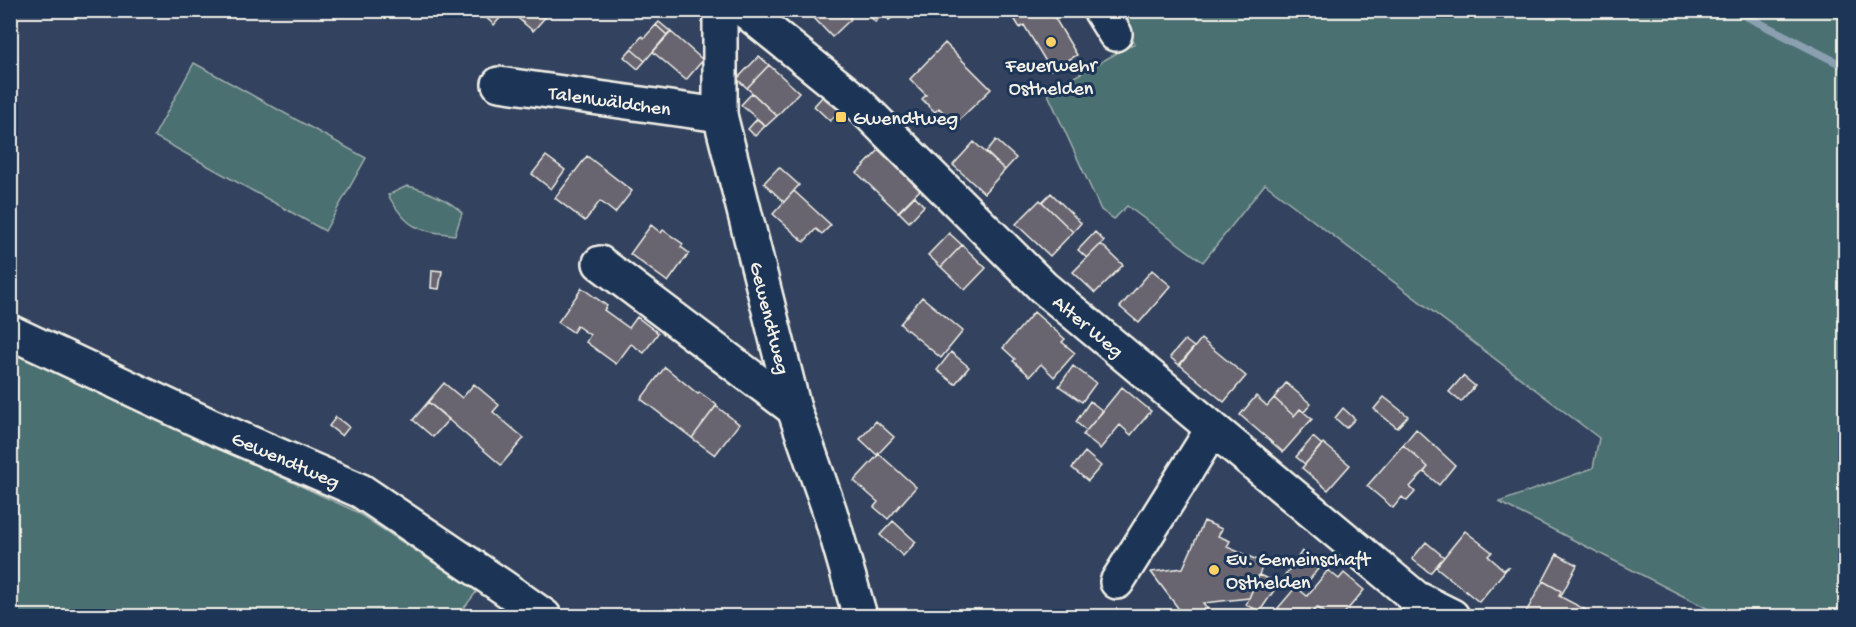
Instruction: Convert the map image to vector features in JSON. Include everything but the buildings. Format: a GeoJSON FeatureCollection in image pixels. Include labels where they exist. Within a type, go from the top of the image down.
{"type":"FeatureCollection","features":[{"type":"Feature","properties":{"kind":"street","name":"Gewendtweg"},"geometry":{"type":"LineString","coordinates":[[720,10],[720,115],[794,409],[830,512],[860,616]]}},
{"type":"Feature","properties":{"kind":"street","name":"Alter Weg"},"geometry":{"type":"LineString","coordinates":[[744,10],[854,99],[1043,287],[1416,598],[1452,616]]}},
{"type":"Feature","properties":{"kind":"street","name":"Talenwäldchen"},"geometry":{"type":"LineString","coordinates":[[499,84],[720,115]]}},
{"type":"Feature","properties":{"kind":"street"},"geometry":{"type":"LineString","coordinates":[[600,263],[794,409]]}},
{"type":"Feature","properties":{"kind":"street","name":"Gewendtweg"},"geometry":{"type":"LineString","coordinates":[[10,332],[213,427],[362,491],[544,616]]}},
{"type":"Feature","properties":{"kind":"street"},"geometry":{"type":"LineString","coordinates":[[1117,582],[1212,430]]}},
{"type":"Feature","properties":{"kind":"green space"},"geometry":{"type":"Polygon","coordinates":[[[1113,11],[1845,11],[1845,616],[1722,616],[1499,502],[1593,468],[1599,438],[1265,184],[1203,262],[1127,206],[1114,219],[1101,210],[1047,92],[1135,43],[1113,11]]]}},
{"type":"Feature","properties":{"kind":"green space"},"geometry":{"type":"Polygon","coordinates":[[[194,63],[366,158],[325,231],[154,136],[194,63]]]}},
{"type":"Feature","properties":{"kind":"green space"},"geometry":{"type":"Polygon","coordinates":[[[407,186],[437,196],[462,213],[455,235],[431,232],[408,222],[388,195],[407,186]]]}},
{"type":"Feature","properties":{"kind":"green space"},"geometry":{"type":"Polygon","coordinates":[[[11,352],[355,511],[477,591],[458,616],[11,616],[11,352]]]}},
{"type":"Feature","properties":{"kind":"waterway"},"geometry":{"type":"LineString","coordinates":[[1734,10],[1846,67]]}},
{"type":"Feature","properties":{"kind":"place","name":"Feuerwehr Osthelden"},"geometry":{"type":"Point","coordinates":[1051,42]}},
{"type":"Feature","properties":{"kind":"place","name":"Gwendtweg"},"geometry":{"type":"Point","coordinates":[841,117]}},
{"type":"Feature","properties":{"kind":"place","name":"Ev. Gemeinschaft Osthelden"},"geometry":{"type":"Point","coordinates":[1214,570]}}]}
